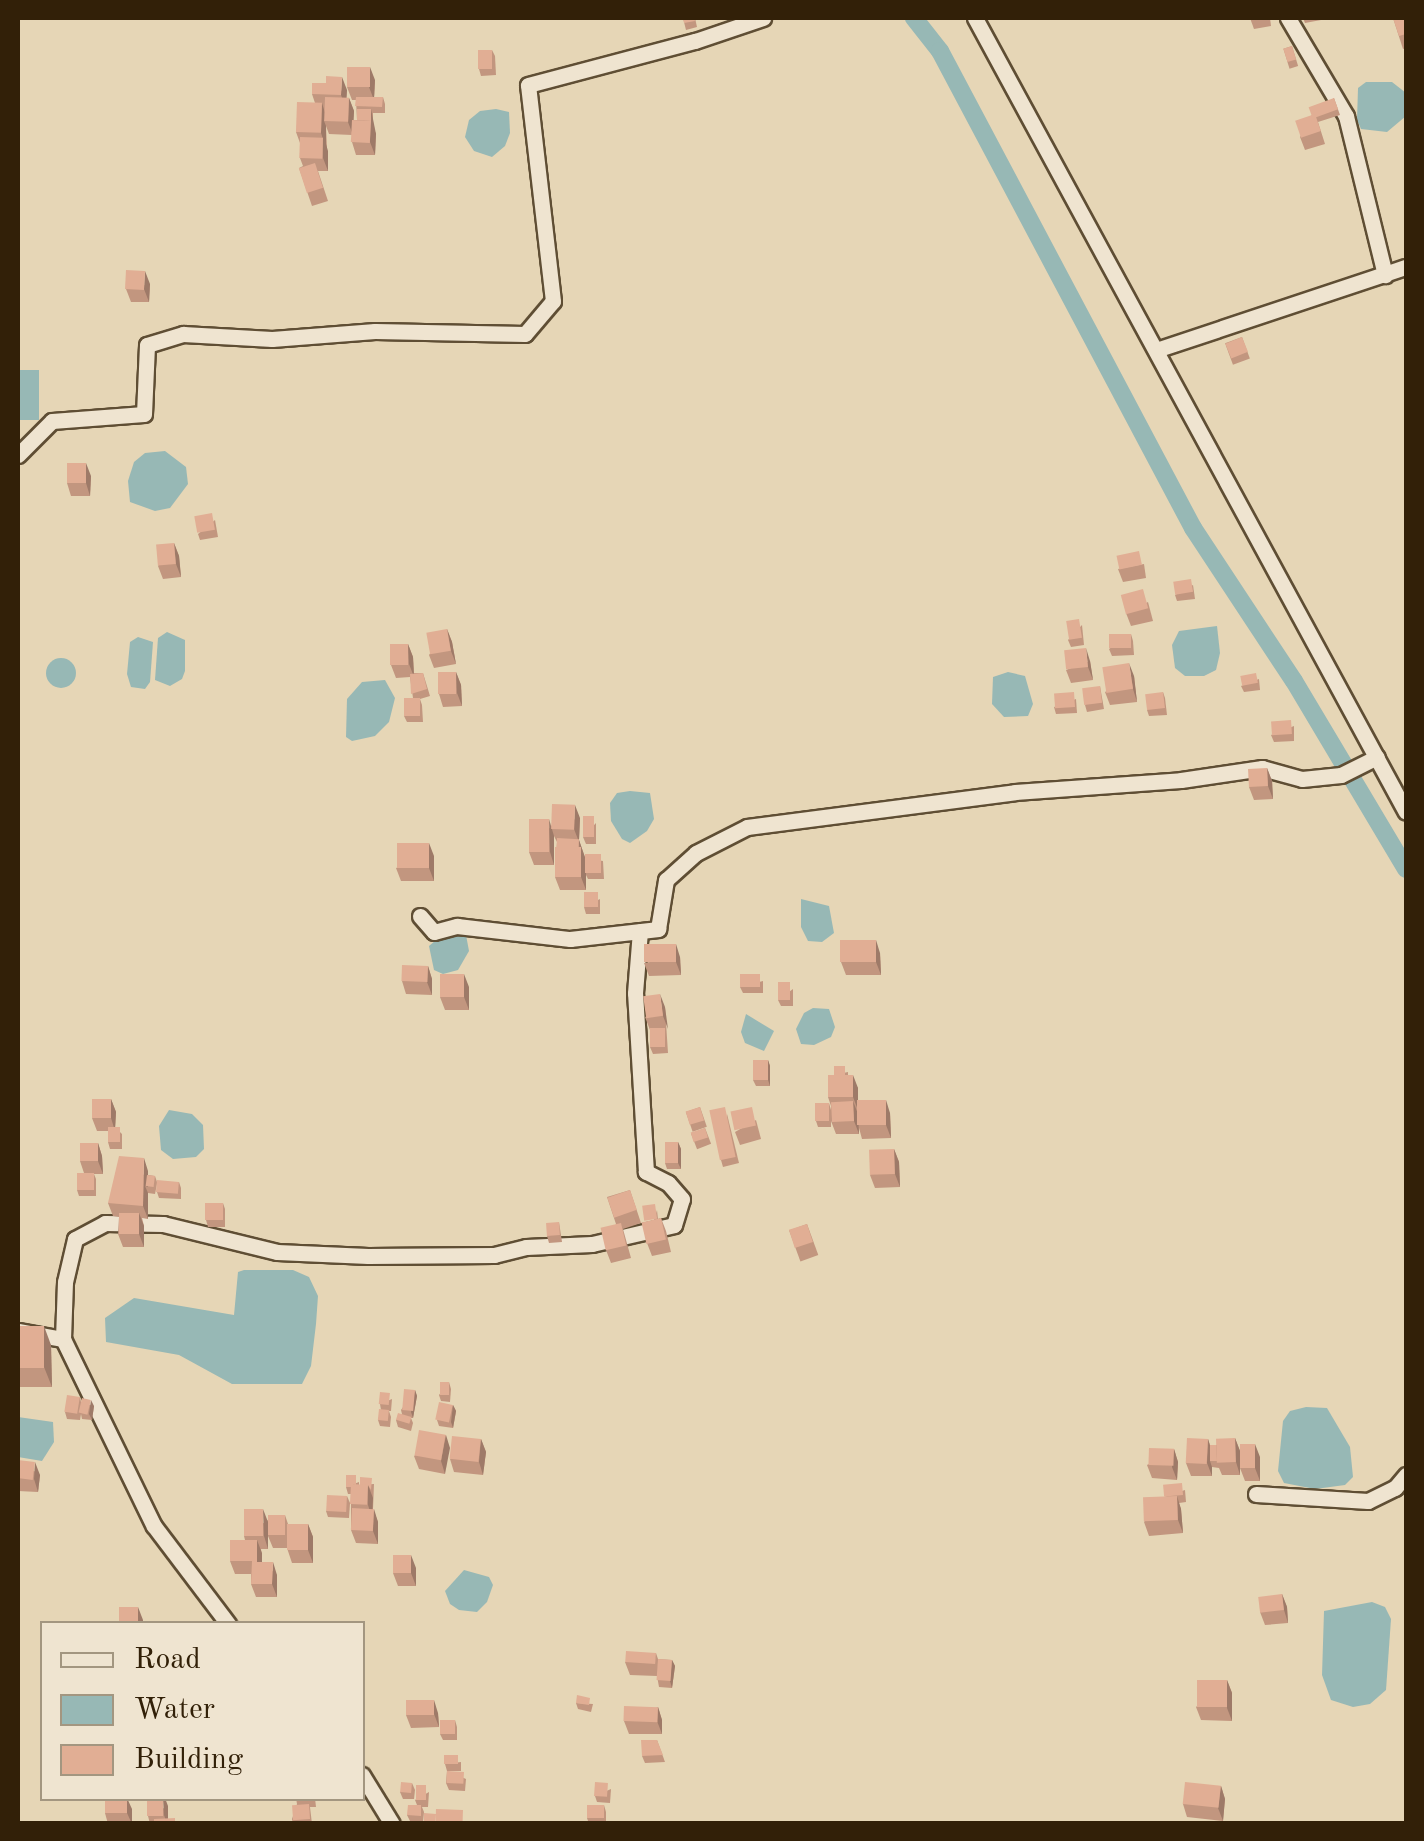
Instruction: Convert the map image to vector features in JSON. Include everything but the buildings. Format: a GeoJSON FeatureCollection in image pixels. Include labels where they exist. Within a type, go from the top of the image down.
{"type":"FeatureCollection","features":[{"type":"Feature","properties":{"kind":"street"},"geometry":{"type":"LineString","coordinates":[[18,455],[52,420],[144,414],[147,345],[183,334],[272,340],[375,332],[525,334],[553,301],[528,85],[695,41],[763,18]]}},
{"type":"Feature","properties":{"kind":"street"},"geometry":{"type":"LineString","coordinates":[[975,18],[1406,812]]}},
{"type":"Feature","properties":{"kind":"street"},"geometry":{"type":"LineString","coordinates":[[1288,18],[1346,116],[1385,274]]}},
{"type":"Feature","properties":{"kind":"street"},"geometry":{"type":"LineString","coordinates":[[1156,350],[1406,268]]}},
{"type":"Feature","properties":{"kind":"street"},"geometry":{"type":"LineString","coordinates":[[420,916],[434,932],[456,926],[570,938],[640,931],[658,928],[666,880],[696,853],[747,827],[1015,792],[1181,780],[1262,768],[1302,779],[1341,775],[1374,759]]}},
{"type":"Feature","properties":{"kind":"street"},"geometry":{"type":"LineString","coordinates":[[226,1621],[154,1526],[63,1339],[64,1282],[76,1239],[104,1223],[163,1224],[276,1252],[494,1255],[526,1247],[592,1244],[674,1225],[682,1199],[668,1182],[646,1172],[635,993],[640,931]]}},
{"type":"Feature","properties":{"kind":"street"},"geometry":{"type":"LineString","coordinates":[[18,1330],[63,1339]]}},
{"type":"Feature","properties":{"kind":"street"},"geometry":{"type":"LineString","coordinates":[[1256,1494],[1368,1502],[1395,1488],[1406,1475]]}},
{"type":"Feature","properties":{"kind":"street"},"geometry":{"type":"LineString","coordinates":[[365,1780],[392,1824]]}},
{"type":"Feature","properties":{"kind":"water"},"geometry":{"type":"Polygon","coordinates":[[[1366,82],[1392,82],[1406,93],[1406,116],[1387,132],[1361,129],[1357,120],[1358,88],[1366,82]]]}},
{"type":"Feature","properties":{"kind":"water"},"geometry":{"type":"Polygon","coordinates":[[[480,111],[509,112],[510,133],[505,146],[492,157],[474,151],[465,137],[469,120],[480,111]]]}},
{"type":"Feature","properties":{"kind":"water"},"geometry":{"type":"Polygon","coordinates":[[[18,370],[39,370],[39,420],[18,420],[18,370]]]}},
{"type":"Feature","properties":{"kind":"water"},"geometry":{"type":"Polygon","coordinates":[[[165,451],[186,467],[188,484],[170,508],[155,511],[130,502],[128,481],[134,462],[145,453],[165,451]]]}},
{"type":"Feature","properties":{"kind":"water"},"geometry":{"type":"Polygon","coordinates":[[[1217,626],[1220,653],[1216,670],[1204,676],[1185,676],[1175,668],[1172,645],[1179,631],[1217,626]]]}},
{"type":"Feature","properties":{"kind":"water"},"geometry":{"type":"Polygon","coordinates":[[[167,632],[185,640],[185,671],[182,679],[170,686],[155,680],[158,638],[167,632]]]}},
{"type":"Feature","properties":{"kind":"water"},"geometry":{"type":"Polygon","coordinates":[[[138,637],[153,642],[150,682],[145,689],[131,687],[127,674],[130,642],[138,637]]]}},
{"type":"Feature","properties":{"kind":"water"},"geometry":{"type":"Polygon","coordinates":[[[61,658],[75,667],[76,673],[67,687],[61,688],[47,679],[46,673],[55,659],[61,658]]]}},
{"type":"Feature","properties":{"kind":"water"},"geometry":{"type":"Polygon","coordinates":[[[1008,672],[1025,676],[1033,704],[1028,716],[1004,717],[992,704],[993,677],[1008,672]]]}},
{"type":"Feature","properties":{"kind":"water"},"geometry":{"type":"Polygon","coordinates":[[[385,680],[395,698],[389,722],[375,736],[352,741],[346,737],[347,699],[362,682],[385,680]]]}},
{"type":"Feature","properties":{"kind":"water"},"geometry":{"type":"Polygon","coordinates":[[[617,793],[650,793],[654,819],[647,831],[630,843],[622,839],[611,821],[610,803],[617,793]]]}},
{"type":"Feature","properties":{"kind":"water"},"geometry":{"type":"Polygon","coordinates":[[[801,899],[829,906],[834,933],[822,942],[808,941],[801,927],[801,899]]]}},
{"type":"Feature","properties":{"kind":"water"},"geometry":{"type":"Polygon","coordinates":[[[442,935],[466,935],[469,951],[458,970],[443,974],[434,970],[429,946],[442,935]]]}},
{"type":"Feature","properties":{"kind":"water"},"geometry":{"type":"Polygon","coordinates":[[[813,1008],[829,1009],[835,1027],[831,1037],[814,1045],[801,1044],[796,1029],[804,1013],[813,1008]]]}},
{"type":"Feature","properties":{"kind":"water"},"geometry":{"type":"Polygon","coordinates":[[[746,1014],[774,1031],[764,1051],[745,1043],[741,1032],[746,1014]]]}},
{"type":"Feature","properties":{"kind":"water"},"geometry":{"type":"Polygon","coordinates":[[[169,1110],[192,1114],[203,1125],[204,1149],[196,1157],[173,1159],[161,1150],[159,1126],[169,1110]]]}},
{"type":"Feature","properties":{"kind":"water"},"geometry":{"type":"Polygon","coordinates":[[[293,1270],[309,1277],[318,1296],[311,1366],[302,1384],[232,1384],[179,1355],[106,1342],[105,1318],[134,1298],[234,1315],[238,1272],[293,1270]]]}},
{"type":"Feature","properties":{"kind":"water"},"geometry":{"type":"Polygon","coordinates":[[[1327,1408],[1350,1447],[1353,1477],[1345,1485],[1315,1489],[1284,1483],[1278,1471],[1283,1421],[1290,1411],[1327,1408]]]}},
{"type":"Feature","properties":{"kind":"water"},"geometry":{"type":"Polygon","coordinates":[[[18,1417],[53,1422],[54,1442],[42,1461],[18,1457],[18,1417]]]}},
{"type":"Feature","properties":{"kind":"water"},"geometry":{"type":"Polygon","coordinates":[[[464,1570],[489,1577],[493,1585],[487,1602],[477,1612],[459,1610],[450,1604],[445,1591],[464,1570]]]}},
{"type":"Feature","properties":{"kind":"water"},"geometry":{"type":"Polygon","coordinates":[[[1372,1602],[1385,1607],[1391,1619],[1386,1690],[1370,1704],[1353,1707],[1331,1700],[1322,1675],[1324,1611],[1372,1602]]]}},
{"type":"Feature","properties":{"kind":"waterway"},"geometry":{"type":"LineString","coordinates":[[914,18],[940,51],[1193,528],[1294,681],[1406,869]]}}]}
